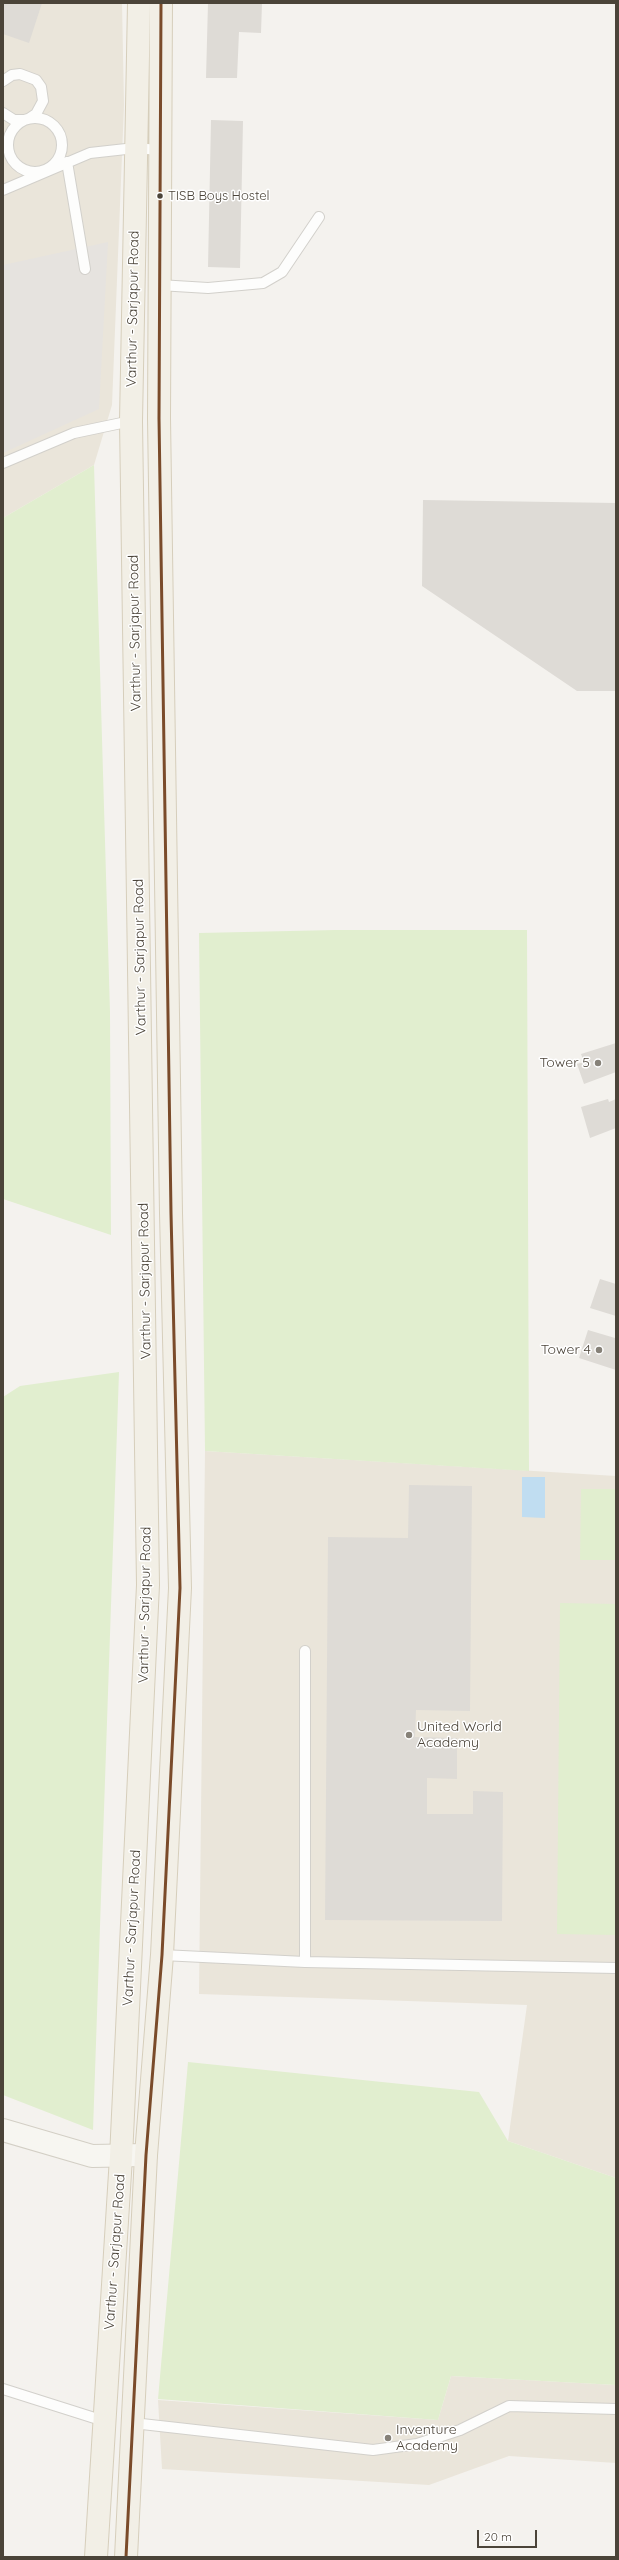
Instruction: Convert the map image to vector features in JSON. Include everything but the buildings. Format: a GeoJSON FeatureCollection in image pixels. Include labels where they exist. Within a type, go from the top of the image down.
{"type":"FeatureCollection","features":[{"type":"Feature","properties":{"kind":"main road","name":"Varthur - Sarjapur Road"},"geometry":{"type":"LineString","coordinates":[[96,2557],[121,2157],[148,1585],[131,421],[135,148],[139,3]]}},
{"type":"Feature","properties":{"kind":"main road","name":"Varthur - Sarjapur Road"},"geometry":{"type":"LineString","coordinates":[[126,2557],[146,2155],[162,1955],[180,1588],[170,1197],[159,284],[160,3]]}},
{"type":"Feature","properties":{"kind":"street"},"geometry":{"type":"LineString","coordinates":[[3,2130],[92,2156],[121,2157],[146,2155]]}},
{"type":"Feature","properties":{"kind":"lane"},"geometry":{"type":"LineString","coordinates":[[3,82],[12,75],[20,74],[36,80],[41,86],[43,101],[36,114],[26,119],[11,131],[8,139],[10,157],[23,170],[32,172],[50,169],[61,155],[62,138],[53,124],[38,117],[26,119],[14,120],[3,112]]}},
{"type":"Feature","properties":{"kind":"lane"},"geometry":{"type":"LineString","coordinates":[[3,190],[90,152],[135,148],[159,150]]}},
{"type":"Feature","properties":{"kind":"lane"},"geometry":{"type":"LineString","coordinates":[[67,162],[85,269]]}},
{"type":"Feature","properties":{"kind":"lane"},"geometry":{"type":"LineString","coordinates":[[159,284],[208,288],[263,283],[282,272],[319,218]]}},
{"type":"Feature","properties":{"kind":"lane"},"geometry":{"type":"LineString","coordinates":[[3,463],[74,433],[131,421]]}},
{"type":"Feature","properties":{"kind":"lane"},"geometry":{"type":"LineString","coordinates":[[304,1962],[305,1651]]}},
{"type":"Feature","properties":{"kind":"lane"},"geometry":{"type":"LineString","coordinates":[[162,1955],[304,1962],[616,1968]]}},
{"type":"Feature","properties":{"kind":"lane"},"geometry":{"type":"LineString","coordinates":[[3,2389],[104,2421]]}},
{"type":"Feature","properties":{"kind":"lane"},"geometry":{"type":"LineString","coordinates":[[133,2422],[373,2450],[417,2444],[460,2430],[509,2406],[616,2409]]}},
{"type":"Feature","properties":{"kind":"shaded area"},"geometry":{"type":"Polygon","coordinates":[[[3,3],[122,3],[124,105],[112,405],[94,465],[3,518],[3,3]]]}},
{"type":"Feature","properties":{"kind":"shaded area"},"geometry":{"type":"Polygon","coordinates":[[[108,242],[99,409],[3,453],[3,265],[108,242]]]}},
{"type":"Feature","properties":{"kind":"shaded area","name":"United World Academy"},"geometry":{"type":"Polygon","coordinates":[[[205,1451],[616,1476],[616,2178],[508,2141],[527,2005],[199,1994],[205,1451]]]}},
{"type":"Feature","properties":{"kind":"shaded area","name":"Inventure Academy"},"geometry":{"type":"Polygon","coordinates":[[[451,2376],[616,2385],[616,2463],[509,2456],[429,2485],[162,2469],[158,2400],[438,2420],[451,2376]]]}},
{"type":"Feature","properties":{"kind":"green space"},"geometry":{"type":"Polygon","coordinates":[[[94,465],[110,1012],[111,1235],[3,1199],[3,518],[94,465]]]}},
{"type":"Feature","properties":{"kind":"green space"},"geometry":{"type":"Polygon","coordinates":[[[335,930],[527,930],[529,1471],[205,1451],[199,933],[335,930]]]}},
{"type":"Feature","properties":{"kind":"green space"},"geometry":{"type":"Polygon","coordinates":[[[119,1372],[93,2130],[3,2095],[3,1397],[20,1386],[119,1372]]]}},
{"type":"Feature","properties":{"kind":"green space"},"geometry":{"type":"Polygon","coordinates":[[[581,1489],[616,1489],[616,1560],[580,1560],[581,1489]]]}},
{"type":"Feature","properties":{"kind":"green space"},"geometry":{"type":"Polygon","coordinates":[[[560,1603],[616,1604],[616,1935],[557,1934],[560,1603]]]}},
{"type":"Feature","properties":{"kind":"green space"},"geometry":{"type":"Polygon","coordinates":[[[188,2062],[479,2092],[508,2141],[616,2178],[616,2385],[451,2376],[438,2420],[158,2399],[188,2062]]]}},
{"type":"Feature","properties":{"kind":"water"},"geometry":{"type":"Polygon","coordinates":[[[522,1477],[545,1477],[545,1518],[522,1517],[522,1477]]]}},
{"type":"Feature","properties":{"kind":"transit line"},"geometry":{"type":"LineString","coordinates":[[126,2557],[146,2155],[162,1955],[180,1588],[171,1213],[159,418],[161,3]]}},
{"type":"Feature","properties":{"kind":"place","name":"TISB Boys Hostel"},"geometry":{"type":"Point","coordinates":[160,196]}},
{"type":"Feature","properties":{"kind":"place","name":"Tower 5"},"geometry":{"type":"Point","coordinates":[598,1063]}},
{"type":"Feature","properties":{"kind":"place","name":"Tower 4"},"geometry":{"type":"Point","coordinates":[599,1350]}},
{"type":"Feature","properties":{"kind":"place","name":"United World Academy"},"geometry":{"type":"Point","coordinates":[409,1735]}},
{"type":"Feature","properties":{"kind":"place","name":"Inventure Academy"},"geometry":{"type":"Point","coordinates":[388,2438]}}]}
